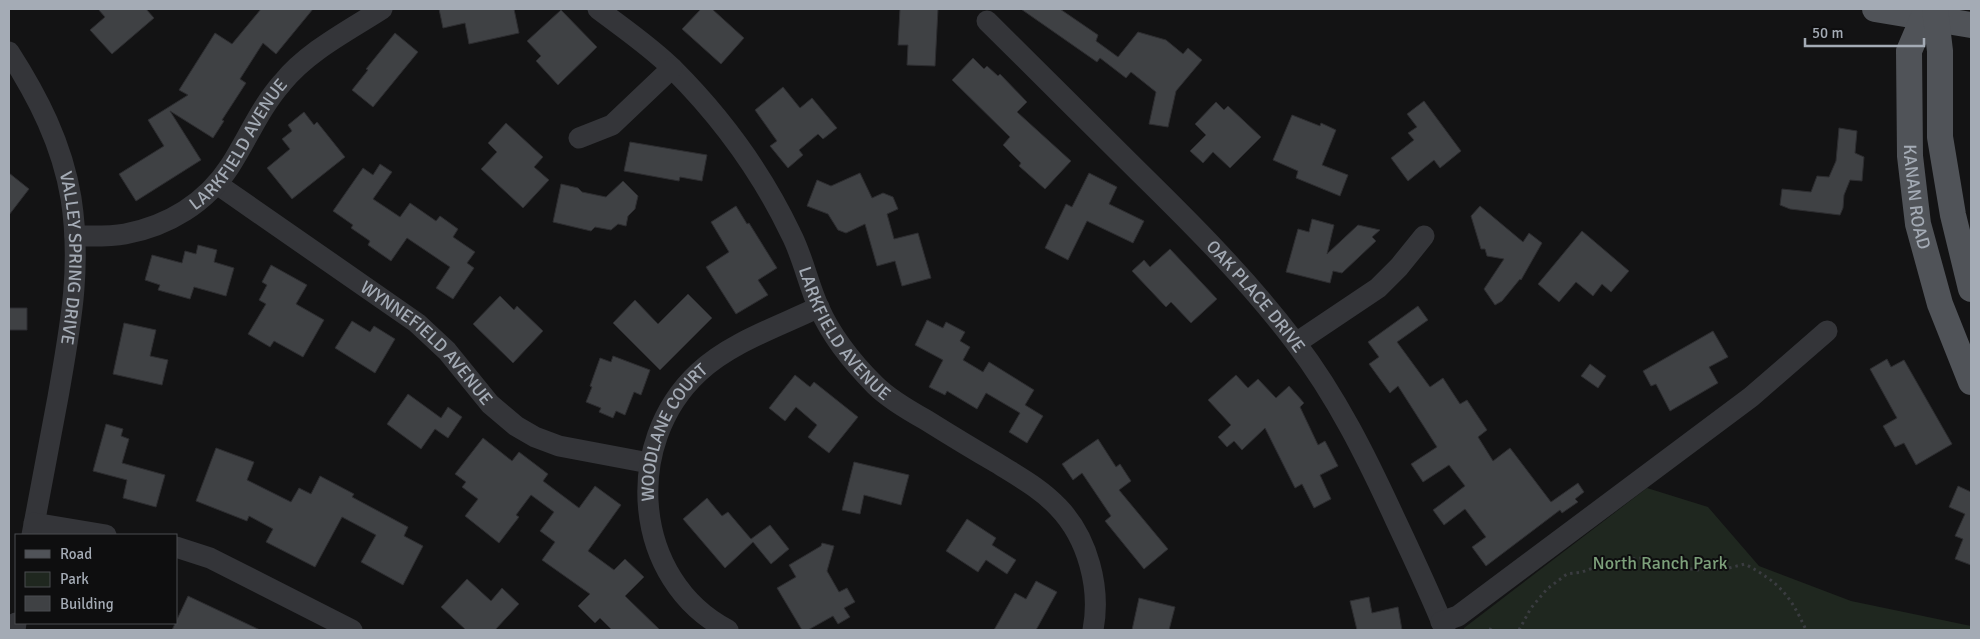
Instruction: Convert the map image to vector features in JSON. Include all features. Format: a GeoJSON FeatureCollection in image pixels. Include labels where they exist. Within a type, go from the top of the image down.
{"type":"FeatureCollection","features":[{"type":"Feature","properties":{"kind":"main road"},"geometry":{"type":"LineString","coordinates":[[1875,9],[1931,13],[1971,25]]}},
{"type":"Feature","properties":{"kind":"main road","name":"KANAN ROAD"},"geometry":{"type":"LineString","coordinates":[[1931,13],[1940,51],[1940,137],[1953,215],[1971,289]]}},
{"type":"Feature","properties":{"kind":"main road","name":"KANAN ROAD"},"geometry":{"type":"LineString","coordinates":[[1931,13],[1909,51],[1910,156],[1918,224],[1940,304],[1971,382]]}},
{"type":"Feature","properties":{"kind":"street","name":"LARKFIELD AVENUE"},"geometry":{"type":"LineString","coordinates":[[75,236],[123,235],[156,227],[188,210],[217,184],[230,166],[268,100],[283,81],[302,62],[325,45],[382,9]]}},
{"type":"Feature","properties":{"kind":"street","name":"LARKFIELD AVENUE"},"geometry":{"type":"LineString","coordinates":[[598,9],[672,68],[719,120],[767,187],[792,235],[819,307],[844,352],[876,386],[901,405],[1037,488],[1059,508],[1076,531],[1089,560],[1095,595],[1093,630]]}},
{"type":"Feature","properties":{"kind":"street","name":"OAK PLACE DRIVE"},"geometry":{"type":"LineString","coordinates":[[987,21],[1217,248],[1256,292],[1296,343],[1325,386],[1360,445],[1443,626]]}},
{"type":"Feature","properties":{"kind":"street","name":"VALLEY SPRING DRIVE"},"geometry":{"type":"LineString","coordinates":[[9,52],[31,86],[62,159],[70,196],[75,236],[76,274],[72,318],[33,529]]}},
{"type":"Feature","properties":{"kind":"street"},"geometry":{"type":"LineString","coordinates":[[579,138],[612,125],[672,68]]}},
{"type":"Feature","properties":{"kind":"street","name":"WYNNEFIELD AVENUE"},"geometry":{"type":"LineString","coordinates":[[217,184],[417,323],[447,351],[490,404],[516,426],[535,437],[559,446],[649,463]]}},
{"type":"Feature","properties":{"kind":"street"},"geometry":{"type":"LineString","coordinates":[[1296,343],[1378,288],[1399,267],[1424,236]]}},
{"type":"Feature","properties":{"kind":"street","name":"WOODLANE COURT"},"geometry":{"type":"LineString","coordinates":[[728,630],[701,612],[683,592],[668,571],[657,548],[647,491],[649,463],[656,438],[666,414],[680,394],[699,372],[715,359],[736,346],[819,307]]}},
{"type":"Feature","properties":{"kind":"street"},"geometry":{"type":"LineString","coordinates":[[1443,626],[1751,397],[1827,331]]}},
{"type":"Feature","properties":{"kind":"street"},"geometry":{"type":"LineString","coordinates":[[33,529],[94,534]]}},
{"type":"Feature","properties":{"kind":"street"},"geometry":{"type":"LineString","coordinates":[[178,548],[210,558],[352,630]]}},
{"type":"Feature","properties":{"kind":"path"},"geometry":{"type":"LineString","coordinates":[[1519,630],[1531,608],[1548,589],[1567,574],[1582,572],[1609,562],[1641,558],[1696,570],[1729,568],[1745,564],[1763,574],[1784,591],[1796,608],[1806,630]]}},
{"type":"Feature","properties":{"kind":"green space","name":"North Ranch Park"},"geometry":{"type":"Polygon","coordinates":[[[1647,488],[1708,507],[1759,566],[1851,601],[1971,626],[1971,630],[1464,630],[1464,628],[1647,488]]]}},
{"type":"Feature","properties":{"kind":"building"},"geometry":{"type":"Polygon","coordinates":[[[98,9],[146,9],[154,18],[112,54],[90,30],[105,17],[98,9]]]}},
{"type":"Feature","properties":{"kind":"building"},"geometry":{"type":"Polygon","coordinates":[[[261,9],[313,9],[276,54],[263,43],[240,79],[246,83],[222,120],[224,121],[213,138],[170,111],[201,160],[136,201],[119,174],[164,146],[148,120],[188,95],[179,90],[215,33],[232,44],[261,9]]]}},
{"type":"Feature","properties":{"kind":"building"},"geometry":{"type":"Polygon","coordinates":[[[439,9],[514,9],[519,33],[469,44],[465,23],[443,28],[439,9]]]}},
{"type":"Feature","properties":{"kind":"building"},"geometry":{"type":"Polygon","coordinates":[[[701,9],[712,9],[744,38],[721,64],[682,29],[701,9]]]}},
{"type":"Feature","properties":{"kind":"building"},"geometry":{"type":"Polygon","coordinates":[[[900,9],[938,9],[935,66],[907,65],[908,45],[898,45],[900,9]]]}},
{"type":"Feature","properties":{"kind":"building"},"geometry":{"type":"Polygon","coordinates":[[[1021,9],[1060,9],[1098,35],[1096,41],[1118,57],[1138,32],[1166,40],[1183,54],[1188,48],[1202,60],[1176,91],[1168,127],[1149,124],[1156,92],[1131,72],[1126,78],[1100,58],[1097,62],[1021,9]]]}},
{"type":"Feature","properties":{"kind":"building"},"geometry":{"type":"Polygon","coordinates":[[[561,10],[597,47],[558,85],[536,61],[541,56],[527,41],[561,10]]]}},
{"type":"Feature","properties":{"kind":"building"},"geometry":{"type":"Polygon","coordinates":[[[395,33],[418,52],[373,107],[352,90],[395,33]]]}},
{"type":"Feature","properties":{"kind":"building"},"geometry":{"type":"Polygon","coordinates":[[[973,58],[984,69],[987,66],[998,76],[1000,74],[1027,102],[1017,112],[1071,161],[1045,189],[1019,166],[1021,163],[1003,145],[1010,137],[952,80],[973,58]]]}},
{"type":"Feature","properties":{"kind":"building"},"geometry":{"type":"Polygon","coordinates":[[[783,87],[800,108],[812,98],[837,128],[823,139],[818,134],[799,150],[803,155],[788,168],[770,146],[777,141],[755,110],[783,87]]]}},
{"type":"Feature","properties":{"kind":"building"},"geometry":{"type":"Polygon","coordinates":[[[1424,101],[1461,151],[1440,168],[1434,160],[1408,181],[1391,158],[1414,140],[1408,133],[1417,127],[1407,114],[1424,101]]]}},
{"type":"Feature","properties":{"kind":"building"},"geometry":{"type":"Polygon","coordinates":[[[1216,102],[1224,110],[1228,106],[1261,137],[1230,168],[1213,152],[1203,163],[1190,151],[1206,135],[1195,124],[1216,102]]]}},
{"type":"Feature","properties":{"kind":"building"},"geometry":{"type":"Polygon","coordinates":[[[304,112],[314,125],[317,122],[345,157],[292,199],[267,168],[290,149],[282,139],[292,131],[288,125],[304,112]]]}},
{"type":"Feature","properties":{"kind":"building"},"geometry":{"type":"Polygon","coordinates":[[[1292,115],[1320,126],[1321,123],[1336,130],[1322,165],[1348,175],[1340,196],[1296,178],[1298,171],[1273,160],[1292,115]]]}},
{"type":"Feature","properties":{"kind":"building"},"geometry":{"type":"Polygon","coordinates":[[[506,123],[543,157],[534,167],[549,180],[523,208],[481,169],[497,152],[488,143],[506,123]]]}},
{"type":"Feature","properties":{"kind":"building"},"geometry":{"type":"Polygon","coordinates":[[[1839,128],[1857,131],[1855,153],[1864,157],[1862,181],[1850,180],[1844,195],[1843,208],[1840,215],[1790,209],[1780,205],[1782,189],[1811,192],[1817,176],[1829,177],[1836,161],[1839,128]]]}},
{"type":"Feature","properties":{"kind":"building"},"geometry":{"type":"Polygon","coordinates":[[[630,142],[707,155],[702,181],[680,177],[679,181],[624,171],[630,142]]]}},
{"type":"Feature","properties":{"kind":"building"},"geometry":{"type":"Polygon","coordinates":[[[380,164],[392,172],[373,199],[400,217],[410,203],[436,221],[440,216],[458,229],[453,237],[475,252],[467,263],[474,268],[453,299],[436,288],[450,267],[407,238],[391,261],[368,245],[370,241],[351,228],[353,225],[333,211],[363,168],[373,175],[380,164]]]}},
{"type":"Feature","properties":{"kind":"building"},"geometry":{"type":"Polygon","coordinates":[[[9,173],[29,189],[9,215],[9,173]]]}},
{"type":"Feature","properties":{"kind":"building"},"geometry":{"type":"Polygon","coordinates":[[[860,173],[872,198],[883,193],[893,197],[898,209],[887,214],[894,239],[918,233],[931,278],[902,286],[895,261],[877,266],[865,224],[846,233],[838,230],[828,214],[807,206],[817,180],[831,186],[860,173]]]}},
{"type":"Feature","properties":{"kind":"building"},"geometry":{"type":"Polygon","coordinates":[[[1089,173],[1117,187],[1109,204],[1144,221],[1133,243],[1087,221],[1068,260],[1045,248],[1066,204],[1072,207],[1089,173]]]}},
{"type":"Feature","properties":{"kind":"building"},"geometry":{"type":"Polygon","coordinates":[[[623,181],[638,196],[635,209],[628,216],[626,226],[618,224],[611,230],[595,227],[591,231],[553,222],[561,184],[578,188],[582,192],[606,197],[623,181]]]}},
{"type":"Feature","properties":{"kind":"building"},"geometry":{"type":"Polygon","coordinates":[[[736,206],[777,268],[758,280],[768,295],[736,314],[706,267],[729,252],[711,222],[736,206]]]}},
{"type":"Feature","properties":{"kind":"building"},"geometry":{"type":"Polygon","coordinates":[[[1480,206],[1523,242],[1529,233],[1542,243],[1521,280],[1502,301],[1495,305],[1484,289],[1504,259],[1487,256],[1485,249],[1481,249],[1471,216],[1480,206]]]}},
{"type":"Feature","properties":{"kind":"building"},"geometry":{"type":"Polygon","coordinates":[[[1312,219],[1334,225],[1327,254],[1358,225],[1380,230],[1372,237],[1376,241],[1342,273],[1333,271],[1330,283],[1286,272],[1298,229],[1309,232],[1312,219]]]}},
{"type":"Feature","properties":{"kind":"building"},"geometry":{"type":"Polygon","coordinates":[[[1582,231],[1629,271],[1611,292],[1602,284],[1593,296],[1576,282],[1559,302],[1538,284],[1582,231]]]}},
{"type":"Feature","properties":{"kind":"building"},"geometry":{"type":"Polygon","coordinates":[[[198,245],[217,250],[214,262],[234,268],[226,296],[194,287],[190,299],[158,290],[160,285],[145,280],[152,255],[182,263],[185,251],[196,254],[198,245]]]}},
{"type":"Feature","properties":{"kind":"building"},"geometry":{"type":"Polygon","coordinates":[[[1170,249],[1217,299],[1191,323],[1171,302],[1166,307],[1132,271],[1144,260],[1150,267],[1170,249]]]}},
{"type":"Feature","properties":{"kind":"building"},"geometry":{"type":"Polygon","coordinates":[[[271,265],[307,285],[296,304],[324,320],[303,357],[274,341],[270,347],[248,334],[266,304],[259,300],[267,285],[262,282],[271,265]]]}},
{"type":"Feature","properties":{"kind":"building"},"geometry":{"type":"Polygon","coordinates":[[[688,294],[712,318],[660,370],[613,323],[635,300],[658,324],[688,294]]]}},
{"type":"Feature","properties":{"kind":"building"},"geometry":{"type":"Polygon","coordinates":[[[500,296],[514,310],[517,306],[543,331],[513,363],[473,324],[500,296]]]}},
{"type":"Feature","properties":{"kind":"building"},"geometry":{"type":"Polygon","coordinates":[[[1418,306],[1428,320],[1397,342],[1430,387],[1443,378],[1460,404],[1467,400],[1487,430],[1478,437],[1493,461],[1510,448],[1551,502],[1578,483],[1584,492],[1575,499],[1578,502],[1562,513],[1560,510],[1486,566],[1472,547],[1486,537],[1465,509],[1444,525],[1433,510],[1465,486],[1449,465],[1423,482],[1411,464],[1437,447],[1398,386],[1390,393],[1369,364],[1379,357],[1368,342],[1418,306]]]}},
{"type":"Feature","properties":{"kind":"building"},"geometry":{"type":"Polygon","coordinates":[[[9,308],[27,308],[27,330],[9,330],[9,308]]]}},
{"type":"Feature","properties":{"kind":"building"},"geometry":{"type":"Polygon","coordinates":[[[927,320],[943,328],[946,322],[965,332],[960,341],[970,347],[963,360],[983,372],[989,362],[1034,390],[1025,405],[1043,416],[1027,443],[1009,432],[1020,413],[986,393],[977,409],[947,391],[945,395],[929,387],[943,360],[915,345],[927,320]]]}},
{"type":"Feature","properties":{"kind":"building"},"geometry":{"type":"Polygon","coordinates":[[[352,321],[370,332],[374,326],[395,339],[375,373],[335,348],[352,321]]]}},
{"type":"Feature","properties":{"kind":"building"},"geometry":{"type":"Polygon","coordinates":[[[124,323],[156,330],[150,356],[168,360],[162,385],[113,374],[124,323]]]}},
{"type":"Feature","properties":{"kind":"building"},"geometry":{"type":"Polygon","coordinates":[[[1713,331],[1728,357],[1709,367],[1718,383],[1670,411],[1656,384],[1651,386],[1643,371],[1713,331]]]}},
{"type":"Feature","properties":{"kind":"building"},"geometry":{"type":"Polygon","coordinates":[[[613,356],[650,370],[641,395],[634,392],[625,415],[616,411],[613,418],[599,412],[601,408],[586,402],[600,358],[611,362],[613,356]]]}},
{"type":"Feature","properties":{"kind":"building"},"geometry":{"type":"Polygon","coordinates":[[[1887,359],[1891,367],[1904,360],[1952,444],[1916,465],[1904,443],[1895,447],[1883,426],[1897,418],[1870,369],[1887,359]]]}},
{"type":"Feature","properties":{"kind":"building"},"geometry":{"type":"Polygon","coordinates":[[[1590,364],[1606,376],[1598,388],[1581,376],[1590,364]]]}},
{"type":"Feature","properties":{"kind":"building"},"geometry":{"type":"Polygon","coordinates":[[[795,375],[810,387],[814,382],[858,417],[829,453],[808,437],[817,425],[796,407],[785,421],[769,408],[795,375]]]}},
{"type":"Feature","properties":{"kind":"building"},"geometry":{"type":"Polygon","coordinates":[[[1236,375],[1248,388],[1258,379],[1276,398],[1289,386],[1304,403],[1300,407],[1318,445],[1325,441],[1338,466],[1320,475],[1331,499],[1314,508],[1302,484],[1295,488],[1265,428],[1242,450],[1234,441],[1227,447],[1218,437],[1231,425],[1208,400],[1236,375]]]}},
{"type":"Feature","properties":{"kind":"building"},"geometry":{"type":"Polygon","coordinates":[[[408,394],[441,418],[448,407],[462,417],[448,438],[435,429],[421,449],[387,424],[408,394]]]}},
{"type":"Feature","properties":{"kind":"building"},"geometry":{"type":"Polygon","coordinates":[[[106,424],[123,429],[121,436],[129,439],[122,463],[165,475],[156,507],[123,498],[127,480],[93,471],[106,424]]]}},
{"type":"Feature","properties":{"kind":"building"},"geometry":{"type":"Polygon","coordinates":[[[483,438],[512,461],[519,452],[548,474],[543,481],[579,508],[595,486],[621,505],[588,551],[614,570],[625,559],[644,577],[625,596],[660,630],[612,630],[600,618],[595,623],[578,606],[590,594],[542,560],[555,542],[540,531],[554,512],[531,495],[516,515],[519,517],[499,543],[465,516],[478,499],[462,487],[466,482],[455,474],[483,438]]]}},
{"type":"Feature","properties":{"kind":"building"},"geometry":{"type":"Polygon","coordinates":[[[1098,439],[1116,467],[1120,464],[1131,481],[1119,490],[1168,549],[1144,569],[1105,521],[1111,516],[1082,473],[1073,480],[1062,464],[1098,439]]]}},
{"type":"Feature","properties":{"kind":"building"},"geometry":{"type":"Polygon","coordinates":[[[216,448],[254,462],[247,480],[291,502],[299,488],[311,494],[320,476],[354,494],[352,497],[408,527],[404,536],[423,546],[403,585],[361,562],[376,535],[342,517],[315,567],[266,542],[273,529],[249,516],[247,521],[196,501],[216,448]]]}},
{"type":"Feature","properties":{"kind":"building"},"geometry":{"type":"Polygon","coordinates":[[[854,462],[909,475],[901,505],[864,495],[860,514],[842,510],[854,462]]]}},
{"type":"Feature","properties":{"kind":"building"},"geometry":{"type":"Polygon","coordinates":[[[1958,486],[1971,492],[1971,565],[1955,559],[1963,539],[1955,536],[1965,514],[1949,507],[1958,486]]]}},
{"type":"Feature","properties":{"kind":"building"},"geometry":{"type":"Polygon","coordinates":[[[707,498],[722,516],[728,512],[751,539],[770,525],[789,549],[771,564],[753,542],[725,568],[683,519],[707,498]]]}},
{"type":"Feature","properties":{"kind":"building"},"geometry":{"type":"Polygon","coordinates":[[[967,519],[996,538],[992,545],[1016,560],[1007,574],[986,560],[978,572],[946,551],[967,519]]]}},
{"type":"Feature","properties":{"kind":"building"},"geometry":{"type":"Polygon","coordinates":[[[822,543],[834,546],[827,571],[839,592],[847,588],[855,602],[844,608],[850,617],[838,624],[833,616],[808,630],[802,630],[777,588],[796,577],[789,565],[821,546],[822,543]]]}},
{"type":"Feature","properties":{"kind":"building"},"geometry":{"type":"Polygon","coordinates":[[[467,579],[491,601],[502,588],[519,604],[495,630],[466,630],[441,607],[467,579]]]}},
{"type":"Feature","properties":{"kind":"building"},"geometry":{"type":"Polygon","coordinates":[[[1036,581],[1057,592],[1036,630],[994,630],[1015,593],[1026,599],[1036,581]]]}},
{"type":"Feature","properties":{"kind":"building"},"geometry":{"type":"Polygon","coordinates":[[[188,596],[260,630],[172,630],[175,624],[178,624],[178,617],[188,596]]]}},
{"type":"Feature","properties":{"kind":"building"},"geometry":{"type":"Polygon","coordinates":[[[1369,597],[1372,613],[1398,607],[1402,630],[1357,630],[1350,601],[1369,597]]]}},
{"type":"Feature","properties":{"kind":"building"},"geometry":{"type":"Polygon","coordinates":[[[1139,598],[1175,607],[1169,630],[1132,630],[1139,598]]]}}]}
